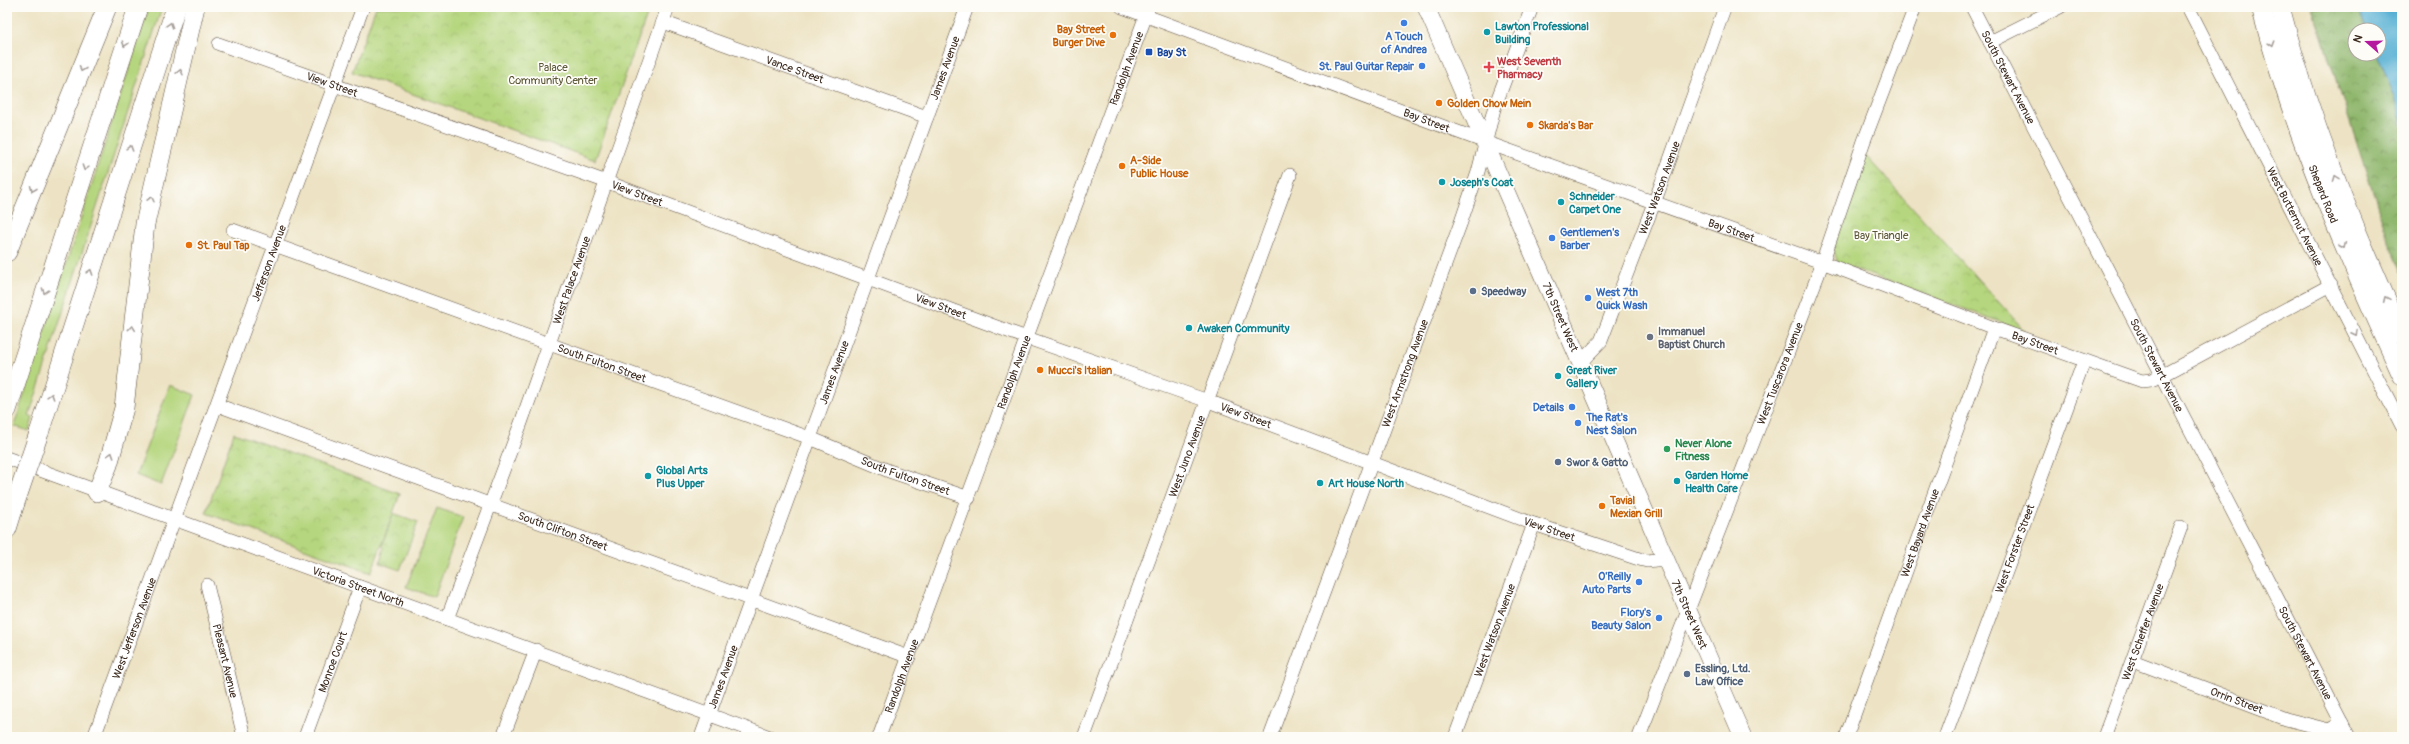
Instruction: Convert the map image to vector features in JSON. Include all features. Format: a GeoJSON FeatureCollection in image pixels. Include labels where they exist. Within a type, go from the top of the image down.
{"type":"FeatureCollection","features":[{"type":"Feature","properties":{"kind":"highway"},"geometry":{"type":"LineString","coordinates":[[7,252],[107,7]]}},
{"type":"Feature","properties":{"kind":"highway"},"geometry":{"type":"LineString","coordinates":[[7,410],[138,7]]}},
{"type":"Feature","properties":{"kind":"highway"},"geometry":{"type":"LineString","coordinates":[[7,529],[176,7]]}},
{"type":"Feature","properties":{"kind":"highway"},"geometry":{"type":"LineString","coordinates":[[97,492],[108,465],[124,408],[145,224],[195,7]]}},
{"type":"Feature","properties":{"kind":"highway","name":"Shepard Road"},"geometry":{"type":"LineString","coordinates":[[2261,7],[2279,70],[2314,172],[2354,271],[2402,375]]}},
{"type":"Feature","properties":{"kind":"highway","name":"Shepard Road"},"geometry":{"type":"LineString","coordinates":[[2280,7],[2299,72],[2332,166],[2364,250],[2402,334]]}},
{"type":"Feature","properties":{"kind":"main road","name":"7th Street West"},"geometry":{"type":"LineString","coordinates":[[1426,7],[1743,737]]}},
{"type":"Feature","properties":{"kind":"street","name":"Jefferson Avenue"},"geometry":{"type":"LineString","coordinates":[[174,519],[217,406],[363,7]]}},
{"type":"Feature","properties":{"kind":"street","name":"West Palace Avenue"},"geometry":{"type":"LineString","coordinates":[[447,619],[548,344],[600,195],[607,182],[668,7]]}},
{"type":"Feature","properties":{"kind":"street","name":"James Avenue"},"geometry":{"type":"LineString","coordinates":[[701,737],[869,279],[966,7]]}},
{"type":"Feature","properties":{"kind":"street","name":"Bay Street"},"geometry":{"type":"LineString","coordinates":[[1122,7],[1148,12],[1485,142],[1822,262],[1994,328],[2142,381],[2151,380],[2163,375],[2331,285]]}},
{"type":"Feature","properties":{"kind":"street","name":"West Armstrong Avenue"},"geometry":{"type":"LineString","coordinates":[[1270,737],[1478,172],[1494,109],[1532,7]]}},
{"type":"Feature","properties":{"kind":"street","name":"West Watson Avenue"},"geometry":{"type":"LineString","coordinates":[[1581,362],[1601,341],[1654,203],[1725,7]]}},
{"type":"Feature","properties":{"kind":"street","name":"West Tuscarora Avenue"},"geometry":{"type":"LineString","coordinates":[[1639,737],[1705,570],[1822,262],[1866,136],[1915,7]]}},
{"type":"Feature","properties":{"kind":"street","name":"South Stewart Avenue"},"geometry":{"type":"LineString","coordinates":[[1972,7],[2349,737]]}},
{"type":"Feature","properties":{"kind":"street"},"geometry":{"type":"LineString","coordinates":[[1990,42],[2060,7]]}},
{"type":"Feature","properties":{"kind":"street","name":"West Butternut Avenue"},"geometry":{"type":"LineString","coordinates":[[2188,7],[2402,426]]}},
{"type":"Feature","properties":{"kind":"street","name":"Randolph Avenue"},"geometry":{"type":"LineString","coordinates":[[879,737],[969,498],[1148,12]]}},
{"type":"Feature","properties":{"kind":"street","name":"Vance Street"},"geometry":{"type":"LineString","coordinates":[[663,22],[926,117]]}},
{"type":"Feature","properties":{"kind":"street","name":"View Street"},"geometry":{"type":"LineString","coordinates":[[219,44],[607,182],[1028,338],[1208,401],[1534,524],[1639,559],[1647,561],[1665,559]]}},
{"type":"Feature","properties":{"kind":"street","name":"West Juno Avenue"},"geometry":{"type":"LineString","coordinates":[[1084,737],[1290,175]]}},
{"type":"Feature","properties":{"kind":"street","name":"South Fulton Street"},"geometry":{"type":"LineString","coordinates":[[233,230],[810,438],[889,471],[969,498]]}},
{"type":"Feature","properties":{"kind":"street","name":"West Bayard Avenue"},"geometry":{"type":"LineString","coordinates":[[1846,737],[1994,328]]}},
{"type":"Feature","properties":{"kind":"street","name":"West Forster Street"},"geometry":{"type":"LineString","coordinates":[[1946,737],[2084,361]]}},
{"type":"Feature","properties":{"kind":"street","name":"South Clifton Street"},"geometry":{"type":"LineString","coordinates":[[217,406],[750,601],[909,657]]}},
{"type":"Feature","properties":{"kind":"street","name":"Victoria Street North"},"geometry":{"type":"LineString","coordinates":[[7,458],[97,492],[536,650],[770,737]]}},
{"type":"Feature","properties":{"kind":"street","name":"West Jefferson Avenue"},"geometry":{"type":"LineString","coordinates":[[94,737],[174,519]]}},
{"type":"Feature","properties":{"kind":"street","name":"West Watson Avenue"},"geometry":{"type":"LineString","coordinates":[[1455,737],[1534,524]]}},
{"type":"Feature","properties":{"kind":"street","name":"West Scheffer Avenue"},"geometry":{"type":"LineString","coordinates":[[2104,737],[2181,527]]}},
{"type":"Feature","properties":{"kind":"street","name":"Pleasant Avenue"},"geometry":{"type":"LineString","coordinates":[[207,585],[244,737]]}},
{"type":"Feature","properties":{"kind":"street","name":"Monroe Court"},"geometry":{"type":"LineString","coordinates":[[305,737],[360,587]]}},
{"type":"Feature","properties":{"kind":"street"},"geometry":{"type":"LineString","coordinates":[[503,737],[536,650]]}},
{"type":"Feature","properties":{"kind":"street","name":"Orrin Street"},"geometry":{"type":"LineString","coordinates":[[2132,661],[2286,720],[2330,730],[2342,723]]}},
{"type":"Feature","properties":{"kind":"green space"},"geometry":{"type":"Polygon","coordinates":[[[149,7],[162,7],[29,416],[33,418],[29,431],[14,426],[149,7]]]}},
{"type":"Feature","properties":{"kind":"green space","name":"Palace Community Center"},"geometry":{"type":"Polygon","coordinates":[[[376,7],[650,7],[595,160],[352,72],[376,7]]]}},
{"type":"Feature","properties":{"kind":"green space"},"geometry":{"type":"Polygon","coordinates":[[[2312,7],[2357,7],[2364,22],[2347,22],[2347,62],[2380,62],[2395,96],[2402,125],[2402,272],[2387,235],[2312,7]]]}},
{"type":"Feature","properties":{"kind":"green space","name":"Bay Triangle"},"geometry":{"type":"Polygon","coordinates":[[[1864,154],[2025,331],[1838,263],[1833,249],[1864,154]]]}},
{"type":"Feature","properties":{"kind":"green space"},"geometry":{"type":"Polygon","coordinates":[[[170,385],[195,395],[161,485],[136,475],[170,385]]]}},
{"type":"Feature","properties":{"kind":"green space"},"geometry":{"type":"Polygon","coordinates":[[[234,433],[400,494],[393,513],[418,522],[400,570],[380,563],[384,547],[382,546],[393,514],[371,573],[206,513],[234,433]]]}},
{"type":"Feature","properties":{"kind":"green space"},"geometry":{"type":"Polygon","coordinates":[[[437,508],[463,517],[434,597],[406,587],[437,508]]]}},
{"type":"Feature","properties":{"kind":"water"},"geometry":{"type":"Polygon","coordinates":[[[2357,7],[2402,7],[2402,125],[2395,96],[2380,62],[2387,62],[2387,22],[2364,22],[2357,7]]]}},
{"type":"Feature","properties":{"kind":"place","name":"A Touch of Andrea"},"geometry":{"type":"Point","coordinates":[1404,23]}},
{"type":"Feature","properties":{"kind":"place","name":"Lawton Professional Building"},"geometry":{"type":"Point","coordinates":[1487,32]}},
{"type":"Feature","properties":{"kind":"place","name":"Bay Street Burger Dive"},"geometry":{"type":"Point","coordinates":[1113,35]}},
{"type":"Feature","properties":{"kind":"place","name":"Bay St"},"geometry":{"type":"Point","coordinates":[1149,52]}},
{"type":"Feature","properties":{"kind":"place","name":"St. Paul Guitar Repair"},"geometry":{"type":"Point","coordinates":[1422,66]}},
{"type":"Feature","properties":{"kind":"place","name":"West Seventh Pharmacy"},"geometry":{"type":"Point","coordinates":[1489,67]}},
{"type":"Feature","properties":{"kind":"place","name":"Golden Chow Mein"},"geometry":{"type":"Point","coordinates":[1439,103]}},
{"type":"Feature","properties":{"kind":"place","name":"Skarda's Bar"},"geometry":{"type":"Point","coordinates":[1530,125]}},
{"type":"Feature","properties":{"kind":"place","name":"A-Side Public House"},"geometry":{"type":"Point","coordinates":[1122,166]}},
{"type":"Feature","properties":{"kind":"place","name":"Joseph's Coat"},"geometry":{"type":"Point","coordinates":[1442,182]}},
{"type":"Feature","properties":{"kind":"place","name":"Schneider Carpet One"},"geometry":{"type":"Point","coordinates":[1561,202]}},
{"type":"Feature","properties":{"kind":"place","name":"Gentlemen's Barber"},"geometry":{"type":"Point","coordinates":[1552,238]}},
{"type":"Feature","properties":{"kind":"place","name":"St. Paul Tap"},"geometry":{"type":"Point","coordinates":[189,245]}},
{"type":"Feature","properties":{"kind":"place","name":"Speedway"},"geometry":{"type":"Point","coordinates":[1473,291]}},
{"type":"Feature","properties":{"kind":"place","name":"West 7th Quick Wash"},"geometry":{"type":"Point","coordinates":[1588,298]}},
{"type":"Feature","properties":{"kind":"place","name":"Awaken Community"},"geometry":{"type":"Point","coordinates":[1189,328]}},
{"type":"Feature","properties":{"kind":"place","name":"Immanuel Baptist Church"},"geometry":{"type":"Point","coordinates":[1650,337]}},
{"type":"Feature","properties":{"kind":"place","name":"Mucci's Italian"},"geometry":{"type":"Point","coordinates":[1040,370]}},
{"type":"Feature","properties":{"kind":"place","name":"Great River Gallery"},"geometry":{"type":"Point","coordinates":[1558,376]}},
{"type":"Feature","properties":{"kind":"place","name":"Details"},"geometry":{"type":"Point","coordinates":[1572,407]}},
{"type":"Feature","properties":{"kind":"place","name":"The Rat's Nest Salon"},"geometry":{"type":"Point","coordinates":[1578,423]}},
{"type":"Feature","properties":{"kind":"place","name":"Never Alone Fitness"},"geometry":{"type":"Point","coordinates":[1667,449]}},
{"type":"Feature","properties":{"kind":"place","name":"Swor & Gatto"},"geometry":{"type":"Point","coordinates":[1558,462]}},
{"type":"Feature","properties":{"kind":"place","name":"Global Arts Plus Upper"},"geometry":{"type":"Point","coordinates":[648,476]}},
{"type":"Feature","properties":{"kind":"place","name":"Garden Home Health Care"},"geometry":{"type":"Point","coordinates":[1677,481]}},
{"type":"Feature","properties":{"kind":"place","name":"Art House North"},"geometry":{"type":"Point","coordinates":[1320,483]}},
{"type":"Feature","properties":{"kind":"place","name":"Tavial Mexian Grill"},"geometry":{"type":"Point","coordinates":[1602,506]}},
{"type":"Feature","properties":{"kind":"place","name":"O'Reilly Auto Parts"},"geometry":{"type":"Point","coordinates":[1639,582]}},
{"type":"Feature","properties":{"kind":"place","name":"Flory's Beauty Salon"},"geometry":{"type":"Point","coordinates":[1659,618]}},
{"type":"Feature","properties":{"kind":"place","name":"Essling, Ltd. Law Office"},"geometry":{"type":"Point","coordinates":[1687,674]}}]}
